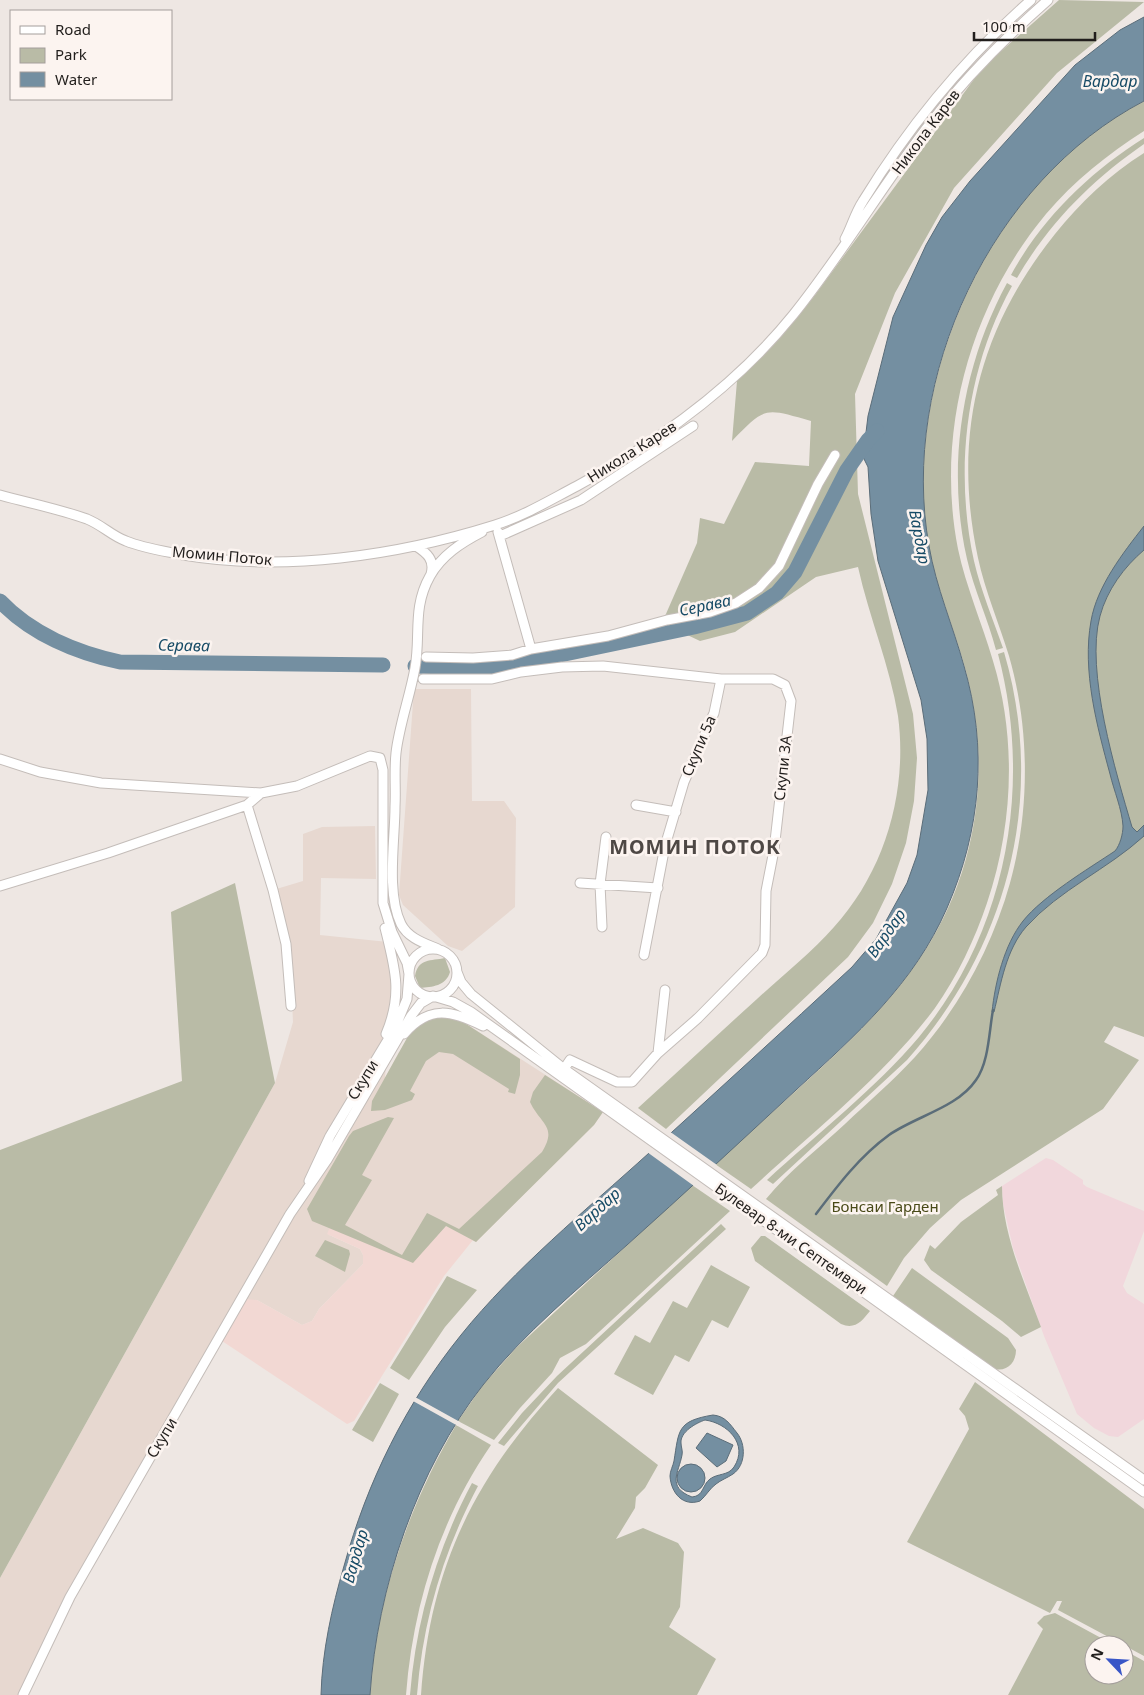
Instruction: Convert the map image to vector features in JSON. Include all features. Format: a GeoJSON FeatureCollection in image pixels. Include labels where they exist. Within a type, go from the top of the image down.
{"type":"FeatureCollection","features":[{"type":"Feature","properties":{"kind":"street","name":"Никола Карев"},"geometry":{"type":"LineString","coordinates":[[822,278],[847,235],[862,202],[925,112],[975,54],[1031,0]]}},
{"type":"Feature","properties":{"kind":"street","name":"Никола Карев"},"geometry":{"type":"LineString","coordinates":[[394,549],[416,546],[495,525],[530,510],[581,484],[674,427],[746,366],[781,329],[822,278],[933,120],[986,58],[1048,0]]}},
{"type":"Feature","properties":{"kind":"street"},"geometry":{"type":"LineString","coordinates":[[500,536],[581,500],[693,426]]}},
{"type":"Feature","properties":{"kind":"street"},"geometry":{"type":"LineString","coordinates":[[426,657],[491,658],[608,636],[668,620],[710,612],[748,596],[759,588],[779,566],[818,484],[835,455]]}},
{"type":"Feature","properties":{"kind":"street","name":"Момин Поток"},"geometry":{"type":"LineString","coordinates":[[0,495],[83,518],[100,524],[127,542],[170,552],[238,560],[335,558],[394,549]]}},
{"type":"Feature","properties":{"kind":"street"},"geometry":{"type":"LineString","coordinates":[[430,576],[447,554],[495,525],[500,536],[531,649]]}},
{"type":"Feature","properties":{"kind":"street"},"geometry":{"type":"LineString","coordinates":[[382,903],[392,932],[405,958],[410,982],[417,992],[432,996],[450,988],[457,972],[452,957],[407,932],[401,923],[395,904],[393,876],[398,741],[411,684],[416,651],[417,615],[432,565],[430,559],[416,546]]}},
{"type":"Feature","properties":{"kind":"street","name":"Скупи 3А"},"geometry":{"type":"LineString","coordinates":[[423,679],[492,679],[521,672],[581,666],[721,679],[773,679],[785,685],[791,701],[774,850],[766,891],[765,945],[762,953],[698,1018],[658,1053],[632,1082],[624,1083],[608,1078],[570,1060],[564,1069]]}},
{"type":"Feature","properties":{"kind":"street","name":"Скупи 5а"},"geometry":{"type":"LineString","coordinates":[[644,955],[665,846],[684,782],[714,713],[721,679]]}},
{"type":"Feature","properties":{"kind":"street"},"geometry":{"type":"LineString","coordinates":[[0,759],[40,772],[101,783],[261,793],[296,786],[370,756],[380,758],[383,770],[383,921],[396,972],[397,991],[392,1019],[372,1066]]}},
{"type":"Feature","properties":{"kind":"street"},"geometry":{"type":"LineString","coordinates":[[0,886],[108,853],[247,805],[261,793]]}},
{"type":"Feature","properties":{"kind":"street"},"geometry":{"type":"LineString","coordinates":[[247,805],[273,890],[286,944],[291,1006]]}},
{"type":"Feature","properties":{"kind":"street"},"geometry":{"type":"LineString","coordinates":[[636,805],[676,812]]}},
{"type":"Feature","properties":{"kind":"street"},"geometry":{"type":"LineString","coordinates":[[602,926],[600,884],[606,837]]}},
{"type":"Feature","properties":{"kind":"street"},"geometry":{"type":"LineString","coordinates":[[580,883],[658,888]]}},
{"type":"Feature","properties":{"kind":"street"},"geometry":{"type":"LineString","coordinates":[[409,974],[411,964],[418,955],[426,950],[438,949]]}},
{"type":"Feature","properties":{"kind":"street","name":"Булевар 8-ми Септември"},"geometry":{"type":"LineString","coordinates":[[457,972],[461,982],[471,994],[614,1109]]}},
{"type":"Feature","properties":{"kind":"street","name":"Скупи"},"geometry":{"type":"LineString","coordinates":[[23,1695],[50,1635],[75,1589],[308,1185],[330,1136],[403,1012],[408,995],[409,974]]}},
{"type":"Feature","properties":{"kind":"street"},"geometry":{"type":"LineString","coordinates":[[658,1053],[665,990]]}},
{"type":"Feature","properties":{"kind":"street","name":"Скупи"},"geometry":{"type":"LineString","coordinates":[[308,1185],[324,1166],[415,1010],[432,996]]}},
{"type":"Feature","properties":{"kind":"street","name":"Булевар 8-ми Септември"},"geometry":{"type":"LineString","coordinates":[[432,996],[459,1004],[501,1035],[614,1109],[899,1312],[1144,1492]]}},
{"type":"Feature","properties":{"kind":"street"},"geometry":{"type":"LineString","coordinates":[[391,1050],[417,1021],[426,1015],[437,1013],[458,1015],[501,1035]]}},
{"type":"Feature","properties":{"kind":"street","name":"Булевар 8-ми Септември"},"geometry":{"type":"LineString","coordinates":[[899,1312],[1144,1480]]}},
{"type":"Feature","properties":{"kind":"shaded area"},"geometry":{"type":"Polygon","coordinates":[[[414,689],[471,689],[472,801],[504,801],[516,818],[515,907],[462,951],[448,946],[403,905],[399,895],[414,689]]]}},
{"type":"Feature","properties":{"kind":"shaded area"},"geometry":{"type":"Polygon","coordinates":[[[375,826],[376,879],[321,878],[320,935],[388,942],[393,976],[385,1078],[399,1052],[457,1018],[603,1112],[594,1125],[476,1242],[446,1226],[413,1263],[327,1234],[360,1249],[363,1255],[363,1264],[319,1309],[312,1321],[302,1325],[257,1300],[246,1300],[222,1341],[218,1339],[117,1514],[23,1695],[0,1695],[0,1578],[275,1083],[293,1022],[292,1001],[273,890],[303,881],[303,834],[322,827],[375,826]]]}},
{"type":"Feature","properties":{"kind":"shaded area"},"geometry":{"type":"Polygon","coordinates":[[[1046,1158],[1053,1160],[1083,1180],[1083,1184],[1087,1187],[1144,1211],[1144,1231],[1123,1286],[1127,1293],[1144,1304],[1144,1419],[1118,1437],[1109,1436],[1094,1428],[1077,1414],[1044,1336],[1013,1248],[1003,1204],[1002,1186],[1046,1158]]]}},
{"type":"Feature","properties":{"kind":"shaded area"},"geometry":{"type":"Polygon","coordinates":[[[446,1226],[473,1240],[444,1276],[354,1421],[347,1424],[222,1341],[246,1299],[257,1300],[302,1325],[312,1321],[319,1309],[363,1264],[363,1255],[360,1249],[327,1234],[330,1227],[413,1262],[446,1226]]]}},
{"type":"Feature","properties":{"kind":"green space"},"geometry":{"type":"Polygon","coordinates":[[[1059,0],[1144,2],[1057,73],[954,188],[895,293],[855,394],[858,494],[913,714],[917,758],[914,801],[906,843],[892,884],[873,923],[848,957],[666,1129],[638,1108],[816,946],[852,905],[867,881],[889,829],[896,801],[899,773],[900,744],[898,716],[885,660],[858,567],[816,577],[735,632],[700,641],[662,623],[697,543],[700,518],[724,524],[755,462],[809,466],[811,421],[774,412],[767,413],[752,421],[732,441],[737,381],[779,339],[815,295],[983,67],[1059,0]]]}},
{"type":"Feature","properties":{"kind":"green space"},"geometry":{"type":"Polygon","coordinates":[[[1144,101],[1144,131],[1117,149],[1068,190],[1046,214],[1019,250],[997,288],[979,329],[965,372],[956,416],[951,461],[952,505],[958,549],[1001,691],[1009,752],[1007,813],[1002,844],[996,874],[982,917],[951,984],[916,1032],[848,1102],[751,1189],[715,1164],[828,1062],[880,1009],[904,981],[924,952],[942,920],[957,885],[969,847],[977,800],[977,730],[974,707],[963,661],[932,562],[923,483],[929,418],[944,353],[968,291],[1001,232],[1042,180],[1090,135],[1144,101]]]}},
{"type":"Feature","properties":{"kind":"green space"},"geometry":{"type":"Polygon","coordinates":[[[1144,138],[1144,144],[1107,172],[1073,204],[1043,239],[1017,278],[1011,275],[1037,234],[1069,198],[1086,181],[1144,138]]]}},
{"type":"Feature","properties":{"kind":"green space","name":"Бонсаи Гарден"},"geometry":{"type":"Polygon","coordinates":[[[1144,153],[1144,1037],[1114,1026],[1104,1042],[1139,1060],[1103,1109],[961,1200],[930,1228],[904,1258],[887,1286],[766,1199],[794,1169],[898,1074],[931,1038],[960,997],[972,976],[984,953],[1003,907],[1017,855],[1021,827],[1025,770],[1024,741],[1016,684],[1009,656],[981,570],[971,513],[968,470],[971,428],[978,387],[990,347],[1007,308],[1029,271],[1055,234],[1085,200],[1119,170],[1144,153]]]}},
{"type":"Feature","properties":{"kind":"green space"},"geometry":{"type":"Polygon","coordinates":[[[1007,283],[1012,286],[996,318],[974,385],[968,420],[965,456],[968,526],[977,572],[1003,648],[996,650],[967,559],[958,489],[959,453],[962,418],[969,383],[991,315],[1007,283]]]}},
{"type":"Feature","properties":{"kind":"green space"},"geometry":{"type":"Polygon","coordinates":[[[1004,652],[1016,707],[1021,762],[1019,816],[1009,869],[993,920],[970,970],[942,1016],[907,1060],[773,1184],[767,1180],[865,1093],[919,1037],[949,995],[973,951],[992,904],[1005,855],[1012,805],[1013,754],[1008,704],[998,654],[1004,652]]]}},
{"type":"Feature","properties":{"kind":"green space"},"geometry":{"type":"Polygon","coordinates":[[[235,883],[275,1083],[0,1578],[0,1150],[182,1081],[171,912],[235,883]]]}},
{"type":"Feature","properties":{"kind":"green space"},"geometry":{"type":"Polygon","coordinates":[[[445,958],[450,972],[448,977],[442,983],[420,988],[415,976],[419,966],[426,961],[445,958]]]}},
{"type":"Feature","properties":{"kind":"green space"},"geometry":{"type":"Polygon","coordinates":[[[433,1017],[457,1018],[520,1059],[520,1075],[515,1094],[508,1092],[509,1089],[453,1054],[439,1052],[426,1061],[410,1091],[415,1094],[412,1100],[385,1110],[371,1111],[372,1101],[412,1029],[433,1017]]]}},
{"type":"Feature","properties":{"kind":"green space"},"geometry":{"type":"Polygon","coordinates":[[[545,1075],[603,1112],[594,1125],[476,1242],[446,1226],[413,1263],[312,1221],[307,1209],[349,1136],[353,1131],[388,1117],[394,1118],[362,1175],[372,1180],[345,1225],[402,1255],[427,1213],[459,1229],[542,1152],[548,1131],[530,1102],[533,1092],[545,1075]]]}},
{"type":"Feature","properties":{"kind":"green space"},"geometry":{"type":"Polygon","coordinates":[[[692,1185],[730,1211],[586,1344],[560,1358],[552,1373],[494,1440],[458,1421],[483,1385],[516,1348],[692,1185]]]}},
{"type":"Feature","properties":{"kind":"green space"},"geometry":{"type":"Polygon","coordinates":[[[1002,1186],[1003,1204],[1010,1240],[1041,1327],[1021,1337],[931,1270],[924,1260],[930,1245],[935,1249],[961,1222],[998,1195],[996,1190],[1002,1186]]]}},
{"type":"Feature","properties":{"kind":"green space"},"geometry":{"type":"Polygon","coordinates":[[[721,1224],[726,1229],[558,1383],[504,1446],[498,1443],[522,1413],[557,1376],[721,1224]]]}},
{"type":"Feature","properties":{"kind":"green space"},"geometry":{"type":"Polygon","coordinates":[[[761,1236],[765,1236],[870,1311],[858,1324],[846,1326],[841,1324],[755,1261],[751,1248],[761,1236]]]}},
{"type":"Feature","properties":{"kind":"green space"},"geometry":{"type":"Polygon","coordinates":[[[325,1240],[349,1250],[350,1254],[345,1272],[315,1256],[325,1240]]]}},
{"type":"Feature","properties":{"kind":"green space"},"geometry":{"type":"Polygon","coordinates":[[[711,1265],[750,1287],[728,1328],[712,1320],[689,1362],[675,1355],[653,1395],[614,1374],[635,1335],[650,1343],[673,1301],[687,1308],[711,1265]]]}},
{"type":"Feature","properties":{"kind":"green space"},"geometry":{"type":"Polygon","coordinates":[[[912,1268],[1008,1338],[1016,1350],[1016,1355],[1010,1366],[999,1370],[994,1369],[893,1296],[912,1268]]]}},
{"type":"Feature","properties":{"kind":"green space"},"geometry":{"type":"Polygon","coordinates":[[[447,1276],[477,1290],[445,1327],[409,1380],[390,1368],[447,1276]]]}},
{"type":"Feature","properties":{"kind":"green space"},"geometry":{"type":"Polygon","coordinates":[[[975,1382],[1144,1509],[1144,1656],[1134,1651],[1134,1635],[1105,1635],[1058,1610],[1062,1601],[1057,1601],[1050,1613],[907,1542],[969,1429],[965,1416],[959,1409],[975,1382]]]}},
{"type":"Feature","properties":{"kind":"green space"},"geometry":{"type":"Polygon","coordinates":[[[380,1383],[399,1394],[373,1442],[352,1430],[380,1383]]]}},
{"type":"Feature","properties":{"kind":"green space"},"geometry":{"type":"Polygon","coordinates":[[[558,1388],[658,1465],[645,1488],[636,1497],[635,1508],[616,1539],[643,1528],[678,1543],[684,1552],[680,1607],[669,1627],[716,1659],[697,1695],[421,1695],[426,1649],[434,1607],[446,1567],[461,1529],[480,1492],[502,1457],[528,1422],[558,1388]]]}},
{"type":"Feature","properties":{"kind":"green space"},"geometry":{"type":"Polygon","coordinates":[[[456,1425],[491,1445],[457,1503],[432,1564],[415,1628],[406,1695],[370,1695],[373,1659],[379,1624],[397,1555],[423,1488],[456,1425]]]}},
{"type":"Feature","properties":{"kind":"green space"},"geometry":{"type":"Polygon","coordinates":[[[472,1483],[478,1486],[445,1561],[430,1613],[424,1640],[417,1695],[410,1695],[417,1640],[430,1586],[448,1533],[472,1483]]]}},
{"type":"Feature","properties":{"kind":"green space"},"geometry":{"type":"Polygon","coordinates":[[[1055,1613],[1096,1635],[1084,1635],[1084,1685],[1134,1685],[1134,1656],[1144,1661],[1144,1695],[1008,1695],[1043,1629],[1037,1623],[1044,1616],[1055,1613]]]}},
{"type":"Feature","properties":{"kind":"water","name":"Вардар"},"geometry":{"type":"Polygon","coordinates":[[[1144,17],[1144,101],[1090,136],[1042,181],[1001,233],[968,290],[944,352],[928,417],[923,482],[929,546],[972,697],[978,758],[974,819],[958,879],[947,908],[918,961],[882,1007],[818,1070],[552,1312],[516,1347],[483,1385],[459,1418],[438,1454],[404,1532],[391,1572],[381,1614],[370,1695],[321,1695],[323,1662],[335,1597],[364,1504],[406,1416],[441,1361],[482,1311],[527,1263],[852,967],[876,939],[907,883],[917,855],[928,790],[927,739],[921,700],[878,561],[871,514],[868,467],[863,457],[868,416],[893,317],[926,245],[942,217],[970,181],[1075,65],[1120,30],[1144,17]]]}},
{"type":"Feature","properties":{"kind":"water"},"geometry":{"type":"Polygon","coordinates":[[[1144,526],[1144,550],[1123,571],[1103,606],[1096,639],[1096,665],[1104,722],[1118,779],[1132,827],[1137,832],[1144,825],[1144,836],[1115,859],[1053,902],[1026,927],[1009,956],[994,1012],[992,1012],[995,989],[1006,953],[1023,921],[1042,902],[1079,874],[1115,851],[1121,839],[1123,826],[1121,813],[1100,737],[1092,698],[1088,659],[1089,640],[1091,621],[1099,595],[1112,570],[1144,526]]]}},
{"type":"Feature","properties":{"kind":"water"},"geometry":{"type":"Polygon","coordinates":[[[713,1415],[727,1421],[740,1438],[743,1454],[740,1465],[733,1474],[720,1481],[700,1501],[688,1502],[675,1493],[670,1474],[679,1434],[686,1424],[701,1417],[713,1415]],[[705,1420],[697,1423],[689,1428],[681,1439],[682,1454],[676,1479],[679,1489],[692,1497],[699,1495],[707,1481],[732,1470],[738,1458],[739,1450],[733,1436],[721,1425],[705,1420]]]}},
{"type":"Feature","properties":{"kind":"water"},"geometry":{"type":"Polygon","coordinates":[[[707,1433],[733,1445],[726,1461],[717,1467],[696,1448],[707,1433]]]}},
{"type":"Feature","properties":{"kind":"water"},"geometry":{"type":"Polygon","coordinates":[[[691,1464],[701,1468],[705,1478],[701,1488],[691,1492],[681,1488],[677,1478],[681,1468],[691,1464]]]}},
{"type":"Feature","properties":{"kind":"pier"},"geometry":{"type":"Polygon","coordinates":[[[669,1131],[717,1165],[694,1186],[647,1152],[669,1131]]]}},
{"type":"Feature","properties":{"kind":"pier"},"geometry":{"type":"Polygon","coordinates":[[[415,1397],[460,1422],[458,1426],[413,1401],[415,1397]]]}},
{"type":"Feature","properties":{"kind":"waterway","name":"Серава"},"geometry":{"type":"LineString","coordinates":[[415,666],[480,668],[517,664],[694,627],[747,613],[777,593],[795,572],[847,470],[868,440],[877,431]]}},
{"type":"Feature","properties":{"kind":"waterway","name":"Серава"},"geometry":{"type":"LineString","coordinates":[[0,601],[12,613],[40,632],[71,647],[120,662],[383,665]]}},
{"type":"Feature","properties":{"kind":"waterway"},"geometry":{"type":"LineString","coordinates":[[816,1214],[850,1172],[878,1143],[900,1128],[947,1105],[968,1090],[976,1080],[984,1064],[993,1010]]}},
{"type":"Feature","properties":{"kind":"district","name":"МОМИН ПОТОК"},"geometry":{"type":"Point","coordinates":[695,847]}}]}
